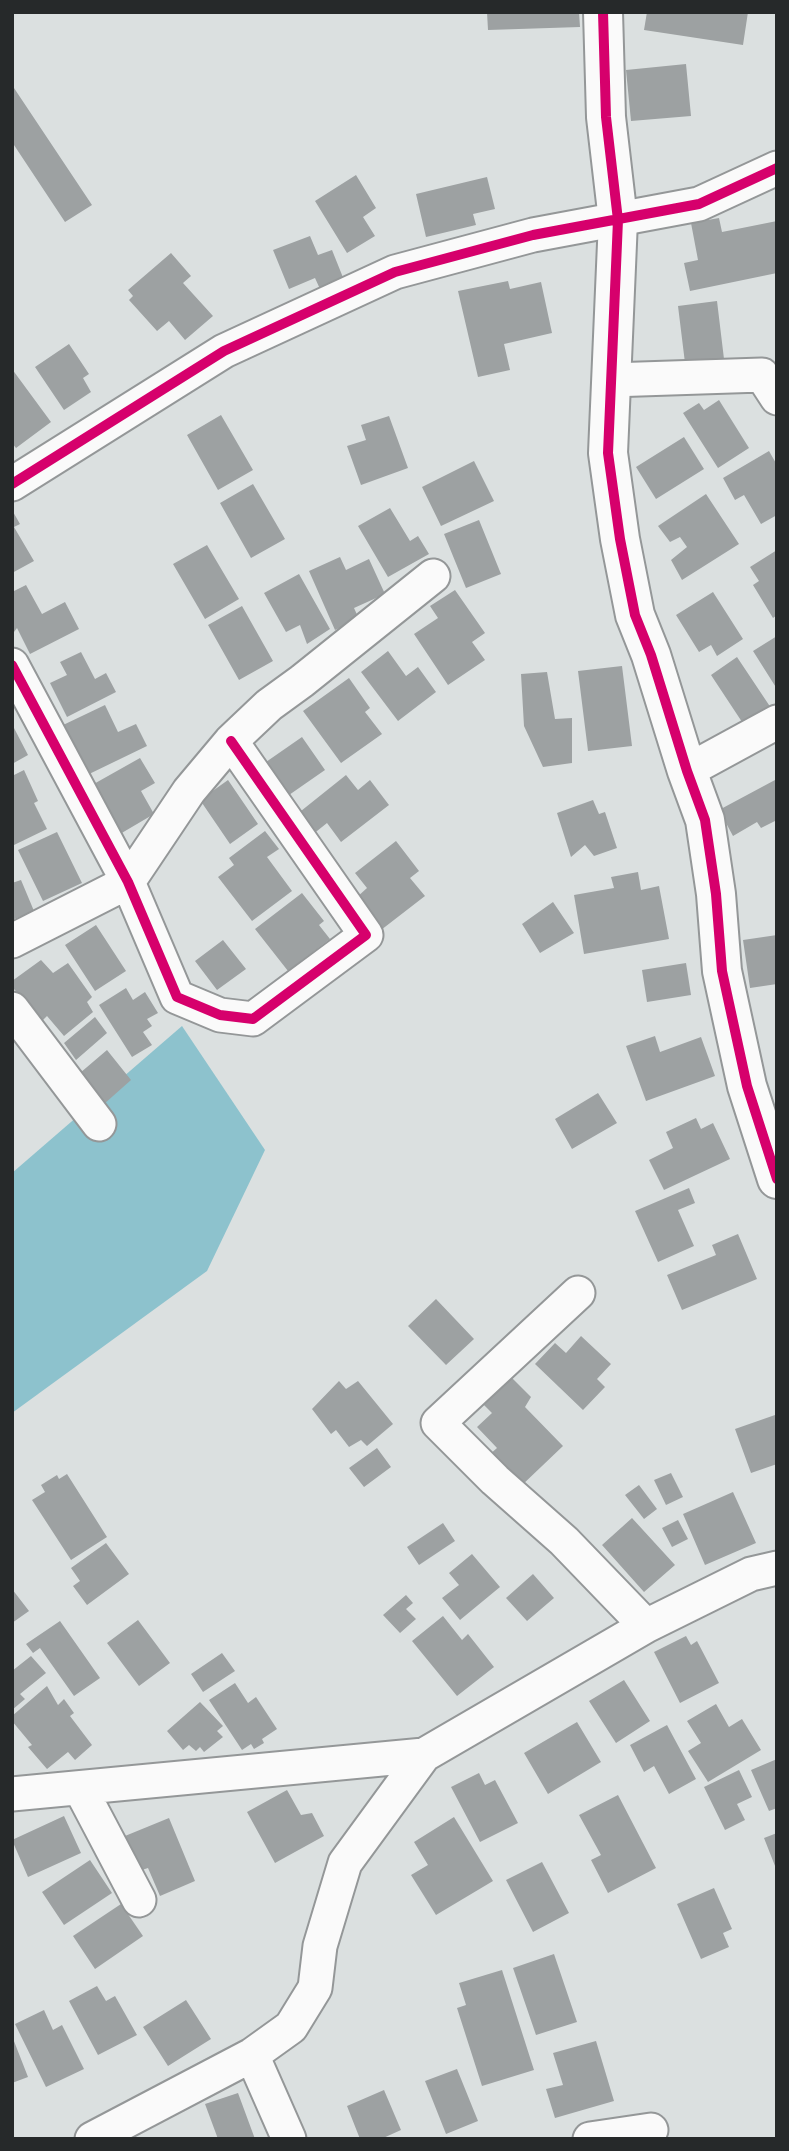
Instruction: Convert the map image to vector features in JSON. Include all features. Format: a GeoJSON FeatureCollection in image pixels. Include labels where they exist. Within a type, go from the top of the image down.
{"type":"FeatureCollection","features":[{"type":"Feature","properties":{"kind":"street"},"geometry":{"type":"LineString","coordinates":[[603,12],[606,117],[618,220],[608,453],[620,539],[635,615],[651,655],[705,820],[716,894],[722,971],[747,1086],[776,1176]]}},
{"type":"Feature","properties":{"kind":"street"},"geometry":{"type":"LineString","coordinates":[[12,484],[225,351],[395,272],[533,235],[699,204],[777,168]]}},
{"type":"Feature","properties":{"kind":"street"},"geometry":{"type":"LineString","coordinates":[[610,380],[762,375],[777,398]]}},
{"type":"Feature","properties":{"kind":"street"},"geometry":{"type":"LineString","coordinates":[[12,941],[128,882],[189,791],[230,741],[268,705],[433,576]]}},
{"type":"Feature","properties":{"kind":"street"},"geometry":{"type":"LineString","coordinates":[[12,665],[128,882],[177,997],[220,1015],[253,1019],[366,934],[230,741]]}},
{"type":"Feature","properties":{"kind":"street"},"geometry":{"type":"LineString","coordinates":[[687,771],[777,722]]}},
{"type":"Feature","properties":{"kind":"street"},"geometry":{"type":"LineString","coordinates":[[12,1009],[99,1124]]}},
{"type":"Feature","properties":{"kind":"street"},"geometry":{"type":"LineString","coordinates":[[578,1293],[438,1423],[495,1480],[564,1541],[646,1626]]}},
{"type":"Feature","properties":{"kind":"street"},"geometry":{"type":"LineString","coordinates":[[92,2139],[251,2055],[291,2027],[315,1988],[320,1946],[345,1863],[424,1755],[646,1626],[751,1574],[777,1568]]}},
{"type":"Feature","properties":{"kind":"street"},"geometry":{"type":"LineString","coordinates":[[12,1794],[424,1755]]}},
{"type":"Feature","properties":{"kind":"street"},"geometry":{"type":"LineString","coordinates":[[80,1788],[139,1900]]}},
{"type":"Feature","properties":{"kind":"street"},"geometry":{"type":"LineString","coordinates":[[251,2055],[289,2139]]}},
{"type":"Feature","properties":{"kind":"street"},"geometry":{"type":"LineString","coordinates":[[590,2139],[651,2130]]}},
{"type":"Feature","properties":{"kind":"shaded area"},"geometry":{"type":"Polygon","coordinates":[[[182,1026],[265,1150],[207,1271],[12,1413],[12,1173],[182,1026]]]}},
{"type":"Feature","properties":{"kind":"building"},"geometry":{"type":"Polygon","coordinates":[[[487,12],[579,12],[580,27],[488,30],[487,12]]]}},
{"type":"Feature","properties":{"kind":"building"},"geometry":{"type":"Polygon","coordinates":[[[647,12],[748,12],[743,45],[644,30],[647,12]]]}},
{"type":"Feature","properties":{"kind":"building"},"geometry":{"type":"Polygon","coordinates":[[[686,64],[691,116],[631,121],[626,70],[686,64]]]}},
{"type":"Feature","properties":{"kind":"building"},"geometry":{"type":"Polygon","coordinates":[[[12,85],[92,205],[65,222],[12,142],[12,85]]]}},
{"type":"Feature","properties":{"kind":"building"},"geometry":{"type":"Polygon","coordinates":[[[356,175],[376,208],[363,217],[375,236],[347,253],[315,201],[356,175]]]}},
{"type":"Feature","properties":{"kind":"building"},"geometry":{"type":"Polygon","coordinates":[[[487,177],[495,209],[473,214],[476,225],[426,237],[416,194],[487,177]]]}},
{"type":"Feature","properties":{"kind":"building"},"geometry":{"type":"Polygon","coordinates":[[[719,218],[722,232],[777,221],[777,273],[690,291],[684,263],[698,260],[691,223],[719,218]]]}},
{"type":"Feature","properties":{"kind":"building"},"geometry":{"type":"Polygon","coordinates":[[[310,236],[318,255],[332,250],[344,280],[320,289],[315,278],[289,289],[273,250],[310,236]]]}},
{"type":"Feature","properties":{"kind":"building"},"geometry":{"type":"Polygon","coordinates":[[[171,253],[191,276],[183,283],[213,316],[185,340],[169,321],[157,331],[129,300],[133,296],[128,290],[171,253]]]}},
{"type":"Feature","properties":{"kind":"building"},"geometry":{"type":"Polygon","coordinates":[[[508,281],[510,289],[541,282],[552,333],[504,344],[510,370],[478,377],[458,291],[508,281]]]}},
{"type":"Feature","properties":{"kind":"building"},"geometry":{"type":"Polygon","coordinates":[[[717,301],[724,359],[685,363],[678,306],[717,301]]]}},
{"type":"Feature","properties":{"kind":"building"},"geometry":{"type":"Polygon","coordinates":[[[69,344],[89,374],[83,378],[91,392],[64,410],[35,367],[69,344]]]}},
{"type":"Feature","properties":{"kind":"building"},"geometry":{"type":"Polygon","coordinates":[[[12,369],[51,422],[16,448],[12,443],[12,369]]]}},
{"type":"Feature","properties":{"kind":"building"},"geometry":{"type":"Polygon","coordinates":[[[719,400],[749,448],[718,468],[683,413],[699,403],[704,410],[719,400]]]}},
{"type":"Feature","properties":{"kind":"building"},"geometry":{"type":"Polygon","coordinates":[[[221,415],[253,470],[218,490],[187,435],[221,415]]]}},
{"type":"Feature","properties":{"kind":"building"},"geometry":{"type":"Polygon","coordinates":[[[389,416],[408,468],[361,485],[347,446],[366,440],[361,425],[389,416]]]}},
{"type":"Feature","properties":{"kind":"building"},"geometry":{"type":"Polygon","coordinates":[[[684,437],[704,469],[656,499],[636,467],[684,437]]]}},
{"type":"Feature","properties":{"kind":"building"},"geometry":{"type":"Polygon","coordinates":[[[769,451],[777,465],[777,515],[761,524],[744,495],[735,500],[723,478],[769,451]]]}},
{"type":"Feature","properties":{"kind":"building"},"geometry":{"type":"Polygon","coordinates":[[[474,461],[494,501],[441,526],[422,487],[474,461]]]}},
{"type":"Feature","properties":{"kind":"building"},"geometry":{"type":"Polygon","coordinates":[[[253,484],[285,539],[251,558],[220,503],[253,484]]]}},
{"type":"Feature","properties":{"kind":"building"},"geometry":{"type":"Polygon","coordinates":[[[706,494],[739,544],[682,580],[671,560],[687,547],[680,537],[670,542],[658,526],[706,494]]]}},
{"type":"Feature","properties":{"kind":"building"},"geometry":{"type":"Polygon","coordinates":[[[390,508],[410,541],[418,536],[429,554],[388,577],[358,526],[390,508]]]}},
{"type":"Feature","properties":{"kind":"building"},"geometry":{"type":"Polygon","coordinates":[[[12,510],[20,524],[14,527],[34,561],[12,573],[12,510]]]}},
{"type":"Feature","properties":{"kind":"building"},"geometry":{"type":"Polygon","coordinates":[[[479,520],[501,574],[466,588],[444,534],[479,520]]]}},
{"type":"Feature","properties":{"kind":"building"},"geometry":{"type":"Polygon","coordinates":[[[207,545],[239,599],[205,619],[173,564],[207,545]]]}},
{"type":"Feature","properties":{"kind":"building"},"geometry":{"type":"Polygon","coordinates":[[[777,550],[777,615],[773,618],[753,585],[759,581],[750,567],[777,550]]]}},
{"type":"Feature","properties":{"kind":"building"},"geometry":{"type":"Polygon","coordinates":[[[340,557],[346,570],[369,559],[385,594],[354,608],[359,619],[335,630],[309,571],[340,557]]]}},
{"type":"Feature","properties":{"kind":"building"},"geometry":{"type":"Polygon","coordinates":[[[299,574],[330,629],[307,644],[300,625],[286,632],[264,593],[299,574]]]}},
{"type":"Feature","properties":{"kind":"building"},"geometry":{"type":"Polygon","coordinates":[[[26,585],[42,614],[65,602],[79,629],[30,654],[17,628],[14,632],[12,628],[12,592],[26,585]]]}},
{"type":"Feature","properties":{"kind":"building"},"geometry":{"type":"Polygon","coordinates":[[[455,590],[485,633],[472,642],[485,660],[448,685],[414,634],[438,618],[430,606],[455,590]]]}},
{"type":"Feature","properties":{"kind":"building"},"geometry":{"type":"Polygon","coordinates":[[[713,592],[743,639],[717,656],[711,645],[699,652],[676,615],[713,592]]]}},
{"type":"Feature","properties":{"kind":"building"},"geometry":{"type":"Polygon","coordinates":[[[242,606],[273,661],[239,680],[208,625],[242,606]]]}},
{"type":"Feature","properties":{"kind":"building"},"geometry":{"type":"Polygon","coordinates":[[[777,636],[777,689],[753,651],[777,636]]]}},
{"type":"Feature","properties":{"kind":"building"},"geometry":{"type":"Polygon","coordinates":[[[388,651],[406,676],[418,667],[436,692],[398,721],[361,672],[388,651]]]}},
{"type":"Feature","properties":{"kind":"building"},"geometry":{"type":"Polygon","coordinates":[[[81,652],[95,679],[106,673],[116,692],[67,717],[50,683],[67,675],[60,662],[81,652]]]}},
{"type":"Feature","properties":{"kind":"building"},"geometry":{"type":"Polygon","coordinates":[[[737,657],[773,711],[746,728],[711,675],[737,657]]]}},
{"type":"Feature","properties":{"kind":"building"},"geometry":{"type":"Polygon","coordinates":[[[622,666],[632,746],[588,751],[578,671],[622,666]]]}},
{"type":"Feature","properties":{"kind":"building"},"geometry":{"type":"Polygon","coordinates":[[[547,672],[555,719],[572,718],[572,763],[543,767],[524,726],[521,674],[547,672]]]}},
{"type":"Feature","properties":{"kind":"building"},"geometry":{"type":"Polygon","coordinates":[[[349,678],[370,708],[365,712],[382,734],[341,763],[303,711],[349,678]]]}},
{"type":"Feature","properties":{"kind":"building"},"geometry":{"type":"Polygon","coordinates":[[[105,705],[118,732],[136,724],[147,746],[85,776],[61,726],[105,705]]]}},
{"type":"Feature","properties":{"kind":"building"},"geometry":{"type":"Polygon","coordinates":[[[14,728],[28,755],[12,764],[12,729],[14,728]]]}},
{"type":"Feature","properties":{"kind":"building"},"geometry":{"type":"Polygon","coordinates":[[[302,737],[325,770],[289,795],[266,762],[302,737]]]}},
{"type":"Feature","properties":{"kind":"building"},"geometry":{"type":"Polygon","coordinates":[[[140,758],[155,783],[141,791],[154,814],[120,834],[92,785],[140,758]]]}},
{"type":"Feature","properties":{"kind":"building"},"geometry":{"type":"Polygon","coordinates":[[[24,770],[38,801],[34,803],[47,829],[14,845],[12,776],[24,770]]]}},
{"type":"Feature","properties":{"kind":"building"},"geometry":{"type":"Polygon","coordinates":[[[346,775],[358,790],[370,780],[389,805],[341,842],[327,823],[312,835],[296,815],[346,775]]]}},
{"type":"Feature","properties":{"kind":"building"},"geometry":{"type":"Polygon","coordinates":[[[228,780],[258,824],[230,844],[200,800],[228,780]]]}},
{"type":"Feature","properties":{"kind":"building"},"geometry":{"type":"Polygon","coordinates":[[[775,780],[777,820],[761,828],[757,822],[733,836],[719,810],[775,780]]]}},
{"type":"Feature","properties":{"kind":"building"},"geometry":{"type":"Polygon","coordinates":[[[593,800],[599,814],[605,812],[617,848],[594,856],[585,845],[571,857],[557,813],[593,800]]]}},
{"type":"Feature","properties":{"kind":"building"},"geometry":{"type":"Polygon","coordinates":[[[265,831],[279,849],[267,857],[292,891],[252,921],[218,877],[234,865],[229,858],[265,831]]]}},
{"type":"Feature","properties":{"kind":"building"},"geometry":{"type":"Polygon","coordinates":[[[57,832],[82,883],[43,901],[18,850],[57,832]]]}},
{"type":"Feature","properties":{"kind":"building"},"geometry":{"type":"Polygon","coordinates":[[[396,841],[419,871],[410,878],[425,896],[381,930],[356,898],[367,888],[355,873],[396,841]]]}},
{"type":"Feature","properties":{"kind":"building"},"geometry":{"type":"Polygon","coordinates":[[[638,872],[641,890],[659,886],[669,939],[584,954],[574,895],[614,888],[611,877],[638,872]]]}},
{"type":"Feature","properties":{"kind":"building"},"geometry":{"type":"Polygon","coordinates":[[[21,880],[34,911],[12,920],[12,883],[21,880]]]}},
{"type":"Feature","properties":{"kind":"building"},"geometry":{"type":"Polygon","coordinates":[[[302,893],[324,921],[319,925],[330,939],[288,971],[255,929],[302,893]]]}},
{"type":"Feature","properties":{"kind":"building"},"geometry":{"type":"Polygon","coordinates":[[[553,902],[574,933],[540,953],[522,924],[553,902]]]}},
{"type":"Feature","properties":{"kind":"building"},"geometry":{"type":"Polygon","coordinates":[[[96,925],[126,971],[95,991],[65,945],[96,925]]]}},
{"type":"Feature","properties":{"kind":"building"},"geometry":{"type":"Polygon","coordinates":[[[777,935],[777,984],[750,988],[743,940],[777,935]]]}},
{"type":"Feature","properties":{"kind":"building"},"geometry":{"type":"Polygon","coordinates":[[[223,940],[246,969],[217,990],[195,961],[223,940]]]}},
{"type":"Feature","properties":{"kind":"building"},"geometry":{"type":"Polygon","coordinates":[[[41,960],[53,973],[68,963],[92,997],[87,1002],[93,1012],[64,1036],[47,1016],[43,1020],[12,987],[12,981],[41,960]]]}},
{"type":"Feature","properties":{"kind":"building"},"geometry":{"type":"Polygon","coordinates":[[[686,963],[691,995],[647,1002],[642,970],[686,963]]]}},
{"type":"Feature","properties":{"kind":"building"},"geometry":{"type":"Polygon","coordinates":[[[126,988],[133,1000],[145,992],[158,1013],[147,1019],[152,1026],[143,1032],[152,1045],[132,1057],[99,1005],[126,988]]]}},
{"type":"Feature","properties":{"kind":"building"},"geometry":{"type":"Polygon","coordinates":[[[95,1017],[107,1033],[76,1060],[64,1043],[95,1017]]]}},
{"type":"Feature","properties":{"kind":"building"},"geometry":{"type":"Polygon","coordinates":[[[655,1036],[660,1052],[701,1037],[715,1076],[646,1101],[626,1046],[655,1036]]]}},
{"type":"Feature","properties":{"kind":"building"},"geometry":{"type":"Polygon","coordinates":[[[107,1050],[131,1080],[104,1104],[80,1073],[107,1050]]]}},
{"type":"Feature","properties":{"kind":"building"},"geometry":{"type":"Polygon","coordinates":[[[598,1093],[617,1123],[572,1149],[555,1119],[598,1093]]]}},
{"type":"Feature","properties":{"kind":"building"},"geometry":{"type":"Polygon","coordinates":[[[696,1118],[701,1129],[713,1123],[730,1159],[664,1190],[649,1160],[673,1148],[666,1132],[696,1118]]]}},
{"type":"Feature","properties":{"kind":"building"},"geometry":{"type":"Polygon","coordinates":[[[689,1188],[695,1203],[678,1210],[694,1246],[658,1262],[635,1211],[689,1188]]]}},
{"type":"Feature","properties":{"kind":"building"},"geometry":{"type":"Polygon","coordinates":[[[738,1234],[757,1279],[682,1310],[667,1275],[716,1255],[712,1245],[738,1234]]]}},
{"type":"Feature","properties":{"kind":"building"},"geometry":{"type":"Polygon","coordinates":[[[436,1299],[474,1339],[446,1365],[408,1326],[436,1299]]]}},
{"type":"Feature","properties":{"kind":"building"},"geometry":{"type":"Polygon","coordinates":[[[581,1336],[611,1364],[597,1379],[605,1387],[583,1410],[535,1364],[555,1343],[566,1353],[581,1336]]]}},
{"type":"Feature","properties":{"kind":"building"},"geometry":{"type":"Polygon","coordinates":[[[511,1377],[531,1397],[525,1407],[563,1446],[520,1487],[489,1455],[497,1448],[477,1427],[492,1413],[483,1404],[511,1377]]]}},
{"type":"Feature","properties":{"kind":"building"},"geometry":{"type":"Polygon","coordinates":[[[339,1381],[346,1389],[358,1381],[393,1424],[367,1446],[361,1440],[349,1447],[336,1430],[331,1434],[312,1409],[339,1381]]]}},
{"type":"Feature","properties":{"kind":"building"},"geometry":{"type":"Polygon","coordinates":[[[775,1415],[777,1464],[751,1473],[735,1429],[775,1415]]]}},
{"type":"Feature","properties":{"kind":"building"},"geometry":{"type":"Polygon","coordinates":[[[377,1448],[391,1467],[364,1487],[349,1468],[377,1448]]]}},
{"type":"Feature","properties":{"kind":"building"},"geometry":{"type":"Polygon","coordinates":[[[671,1473],[683,1497],[666,1505],[654,1480],[671,1473]]]}},
{"type":"Feature","properties":{"kind":"building"},"geometry":{"type":"Polygon","coordinates":[[[67,1474],[107,1537],[71,1560],[32,1500],[45,1492],[41,1485],[57,1475],[59,1479],[67,1474]]]}},
{"type":"Feature","properties":{"kind":"building"},"geometry":{"type":"Polygon","coordinates":[[[639,1485],[657,1509],[644,1519],[625,1495],[639,1485]]]}},
{"type":"Feature","properties":{"kind":"building"},"geometry":{"type":"Polygon","coordinates":[[[733,1492],[756,1543],[705,1565],[683,1514],[733,1492]]]}},
{"type":"Feature","properties":{"kind":"building"},"geometry":{"type":"Polygon","coordinates":[[[632,1518],[675,1565],[644,1592],[602,1545],[632,1518]]]}},
{"type":"Feature","properties":{"kind":"building"},"geometry":{"type":"Polygon","coordinates":[[[678,1520],[688,1539],[672,1547],[662,1528],[678,1520]]]}},
{"type":"Feature","properties":{"kind":"building"},"geometry":{"type":"Polygon","coordinates":[[[443,1523],[455,1541],[419,1565],[407,1547],[443,1523]]]}},
{"type":"Feature","properties":{"kind":"building"},"geometry":{"type":"Polygon","coordinates":[[[106,1543],[129,1574],[87,1605],[73,1586],[80,1581],[71,1568],[106,1543]]]}},
{"type":"Feature","properties":{"kind":"building"},"geometry":{"type":"Polygon","coordinates":[[[472,1554],[500,1587],[460,1620],[442,1598],[459,1585],[449,1573],[472,1554]]]}},
{"type":"Feature","properties":{"kind":"building"},"geometry":{"type":"Polygon","coordinates":[[[533,1574],[554,1598],[527,1621],[506,1598],[533,1574]]]}},
{"type":"Feature","properties":{"kind":"building"},"geometry":{"type":"Polygon","coordinates":[[[12,1589],[29,1611],[12,1623],[12,1589]]]}},
{"type":"Feature","properties":{"kind":"building"},"geometry":{"type":"Polygon","coordinates":[[[406,1595],[413,1603],[406,1609],[416,1619],[400,1633],[383,1615],[406,1595]]]}},
{"type":"Feature","properties":{"kind":"building"},"geometry":{"type":"Polygon","coordinates":[[[443,1616],[462,1640],[468,1634],[494,1667],[457,1696],[412,1641],[443,1616]]]}},
{"type":"Feature","properties":{"kind":"building"},"geometry":{"type":"Polygon","coordinates":[[[138,1620],[170,1663],[139,1686],[107,1643],[138,1620]]]}},
{"type":"Feature","properties":{"kind":"building"},"geometry":{"type":"Polygon","coordinates":[[[60,1621],[100,1678],[74,1696],[40,1648],[33,1653],[26,1644],[60,1621]]]}},
{"type":"Feature","properties":{"kind":"building"},"geometry":{"type":"Polygon","coordinates":[[[686,1636],[691,1645],[697,1641],[719,1683],[680,1703],[654,1652],[686,1636]]]}},
{"type":"Feature","properties":{"kind":"building"},"geometry":{"type":"Polygon","coordinates":[[[222,1653],[235,1671],[203,1692],[191,1674],[222,1653]]]}},
{"type":"Feature","properties":{"kind":"building"},"geometry":{"type":"Polygon","coordinates":[[[31,1656],[46,1673],[20,1694],[25,1699],[12,1710],[12,1671],[31,1656]]]}},
{"type":"Feature","properties":{"kind":"building"},"geometry":{"type":"Polygon","coordinates":[[[624,1680],[650,1721],[616,1743],[589,1701],[624,1680]]]}},
{"type":"Feature","properties":{"kind":"building"},"geometry":{"type":"Polygon","coordinates":[[[235,1683],[248,1703],[256,1697],[277,1729],[262,1739],[264,1743],[254,1749],[251,1744],[242,1750],[209,1700],[235,1683]]]}},
{"type":"Feature","properties":{"kind":"building"},"geometry":{"type":"Polygon","coordinates":[[[47,1686],[58,1705],[64,1699],[74,1713],[70,1716],[92,1745],[75,1760],[68,1752],[47,1769],[28,1747],[32,1745],[12,1721],[12,1716],[47,1686]]]}},
{"type":"Feature","properties":{"kind":"building"},"geometry":{"type":"Polygon","coordinates":[[[200,1702],[223,1726],[217,1731],[223,1737],[204,1752],[200,1747],[196,1751],[189,1745],[183,1750],[167,1731],[200,1702]]]}},
{"type":"Feature","properties":{"kind":"building"},"geometry":{"type":"Polygon","coordinates":[[[716,1704],[729,1727],[742,1719],[761,1750],[708,1782],[688,1751],[701,1743],[687,1721],[716,1704]]]}},
{"type":"Feature","properties":{"kind":"building"},"geometry":{"type":"Polygon","coordinates":[[[577,1722],[601,1762],[548,1794],[524,1753],[577,1722]]]}},
{"type":"Feature","properties":{"kind":"building"},"geometry":{"type":"Polygon","coordinates":[[[667,1725],[696,1779],[669,1794],[654,1766],[644,1772],[630,1745],[667,1725]]]}},
{"type":"Feature","properties":{"kind":"building"},"geometry":{"type":"Polygon","coordinates":[[[777,1759],[777,1808],[769,1811],[751,1770],[777,1759]]]}},
{"type":"Feature","properties":{"kind":"building"},"geometry":{"type":"Polygon","coordinates":[[[739,1770],[752,1797],[737,1804],[745,1820],[725,1830],[704,1787],[739,1770]]]}},
{"type":"Feature","properties":{"kind":"building"},"geometry":{"type":"Polygon","coordinates":[[[479,1773],[485,1785],[495,1780],[518,1823],[480,1842],[451,1787],[479,1773]]]}},
{"type":"Feature","properties":{"kind":"building"},"geometry":{"type":"Polygon","coordinates":[[[287,1790],[301,1815],[312,1813],[324,1836],[275,1863],[247,1812],[287,1790]]]}},
{"type":"Feature","properties":{"kind":"building"},"geometry":{"type":"Polygon","coordinates":[[[618,1795],[656,1868],[608,1893],[591,1860],[601,1855],[579,1815],[618,1795]]]}},
{"type":"Feature","properties":{"kind":"building"},"geometry":{"type":"Polygon","coordinates":[[[64,1816],[81,1853],[28,1877],[12,1840],[64,1816]]]}},
{"type":"Feature","properties":{"kind":"building"},"geometry":{"type":"Polygon","coordinates":[[[454,1817],[493,1881],[436,1915],[411,1875],[428,1865],[414,1842],[454,1817]]]}},
{"type":"Feature","properties":{"kind":"building"},"geometry":{"type":"Polygon","coordinates":[[[169,1818],[195,1881],[160,1896],[148,1868],[139,1871],[125,1836],[169,1818]]]}},
{"type":"Feature","properties":{"kind":"building"},"geometry":{"type":"Polygon","coordinates":[[[777,1833],[777,1871],[764,1838],[777,1833]]]}},
{"type":"Feature","properties":{"kind":"building"},"geometry":{"type":"Polygon","coordinates":[[[90,1860],[112,1893],[64,1925],[42,1892],[90,1860]]]}},
{"type":"Feature","properties":{"kind":"building"},"geometry":{"type":"Polygon","coordinates":[[[542,1862],[569,1913],[533,1932],[506,1880],[542,1862]]]}},
{"type":"Feature","properties":{"kind":"building"},"geometry":{"type":"Polygon","coordinates":[[[714,1888],[732,1929],[723,1933],[729,1947],[701,1959],[677,1904],[714,1888]]]}},
{"type":"Feature","properties":{"kind":"building"},"geometry":{"type":"Polygon","coordinates":[[[121,1904],[143,1936],[95,1969],[73,1936],[121,1904]]]}},
{"type":"Feature","properties":{"kind":"building"},"geometry":{"type":"Polygon","coordinates":[[[554,1954],[577,2022],[536,2035],[513,1968],[554,1954]]]}},
{"type":"Feature","properties":{"kind":"building"},"geometry":{"type":"Polygon","coordinates":[[[502,1970],[534,2070],[482,2086],[457,2008],[466,2005],[459,1983],[502,1970]]]}},
{"type":"Feature","properties":{"kind":"building"},"geometry":{"type":"Polygon","coordinates":[[[97,1986],[106,2001],[115,1996],[137,2035],[98,2055],[69,2001],[97,1986]]]}},
{"type":"Feature","properties":{"kind":"building"},"geometry":{"type":"Polygon","coordinates":[[[186,2000],[211,2039],[168,2066],[143,2027],[186,2000]]]}},
{"type":"Feature","properties":{"kind":"building"},"geometry":{"type":"Polygon","coordinates":[[[44,2010],[53,2030],[62,2025],[84,2069],[46,2087],[15,2024],[44,2010]]]}},
{"type":"Feature","properties":{"kind":"building"},"geometry":{"type":"Polygon","coordinates":[[[12,2036],[28,2077],[12,2083],[12,2036]]]}},
{"type":"Feature","properties":{"kind":"building"},"geometry":{"type":"Polygon","coordinates":[[[596,2041],[614,2101],[555,2118],[546,2089],[563,2085],[553,2053],[596,2041]]]}},
{"type":"Feature","properties":{"kind":"building"},"geometry":{"type":"Polygon","coordinates":[[[457,2069],[478,2121],[446,2134],[425,2081],[457,2069]]]}},
{"type":"Feature","properties":{"kind":"building"},"geometry":{"type":"Polygon","coordinates":[[[384,2090],[401,2130],[381,2139],[360,2139],[347,2106],[384,2090]]]}},
{"type":"Feature","properties":{"kind":"building"},"geometry":{"type":"Polygon","coordinates":[[[238,2093],[255,2139],[218,2139],[205,2104],[238,2093]]]}},
{"type":"Feature","properties":{"kind":"cycle path"},"geometry":{"type":"LineString","coordinates":[[603,12],[606,117],[618,220],[608,453],[620,539],[635,615],[651,655],[705,820],[716,894],[722,971],[747,1086],[777,1179]]}},
{"type":"Feature","properties":{"kind":"cycle path"},"geometry":{"type":"LineString","coordinates":[[12,484],[224,351],[395,272],[533,235],[699,204],[777,168]]}},
{"type":"Feature","properties":{"kind":"cycle path"},"geometry":{"type":"LineString","coordinates":[[12,665],[128,882],[177,997],[220,1015],[253,1019],[366,935],[231,741]]}}]}
